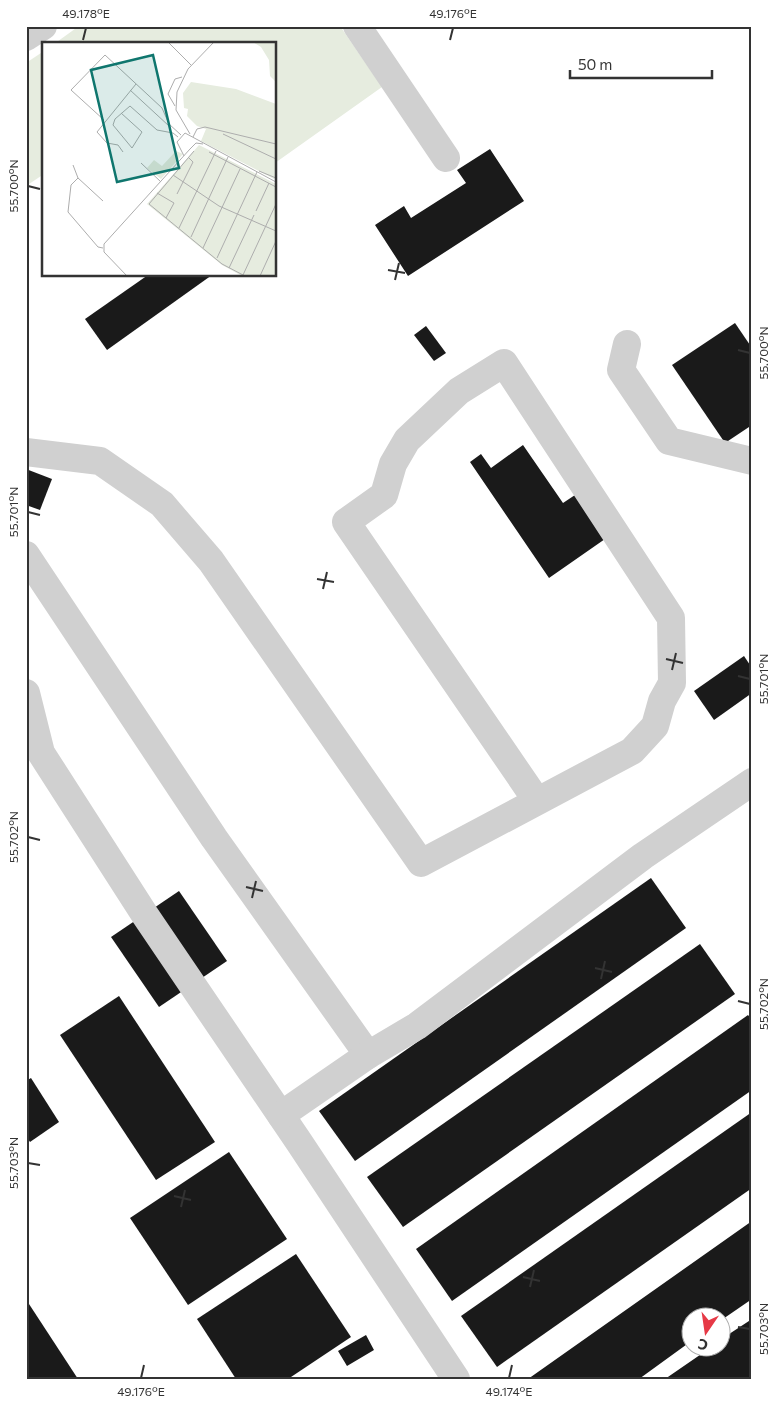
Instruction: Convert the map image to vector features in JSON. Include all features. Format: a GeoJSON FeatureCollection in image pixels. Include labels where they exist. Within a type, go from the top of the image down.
{"type":"FeatureCollection","features":[{"type":"Feature","properties":{"kind":"street"},"geometry":{"type":"LineString","coordinates":[[26,37],[43,26]]}},
{"type":"Feature","properties":{"kind":"street"},"geometry":{"type":"LineString","coordinates":[[357,26],[446,158]]}},
{"type":"Feature","properties":{"kind":"street"},"geometry":{"type":"LineString","coordinates":[[627,344],[621,370],[669,441],[752,461]]}},
{"type":"Feature","properties":{"kind":"street"},"geometry":{"type":"LineString","coordinates":[[26,452],[100,461],[162,504],[211,561],[421,863],[537,801],[632,750],[656,726],[662,701],[672,683],[671,618],[504,363],[460,392],[407,440],[393,464],[384,494],[346,522],[537,801]]}},
{"type":"Feature","properties":{"kind":"street"},"geometry":{"type":"LineString","coordinates":[[26,555],[214,838],[368,1055]]}},
{"type":"Feature","properties":{"kind":"street"},"geometry":{"type":"LineString","coordinates":[[26,693],[41,753],[145,915],[456,1379]]}},
{"type":"Feature","properties":{"kind":"street"},"geometry":{"type":"LineString","coordinates":[[280,1115],[368,1055],[417,1026],[643,856],[752,782]]}},
{"type":"Feature","properties":{"kind":"shaded area"},"geometry":{"type":"Polygon","coordinates":[[[79,26],[340,26],[382,87],[276,162],[276,42],[57,42],[79,26]]]}},
{"type":"Feature","properties":{"kind":"shaded area"},"geometry":{"type":"Polygon","coordinates":[[[42,52],[42,175],[26,186],[26,63],[42,52]]]}},
{"type":"Feature","properties":{"kind":"building"},"geometry":{"type":"Polygon","coordinates":[[[490,149],[524,201],[408,276],[375,225],[404,206],[411,218],[466,183],[457,170],[490,149]]]}},
{"type":"Feature","properties":{"kind":"building"},"geometry":{"type":"Polygon","coordinates":[[[147,276],[211,276],[107,350],[85,319],[147,276]]]}},
{"type":"Feature","properties":{"kind":"building"},"geometry":{"type":"Polygon","coordinates":[[[735,323],[752,348],[752,425],[725,443],[672,365],[735,323]]]}},
{"type":"Feature","properties":{"kind":"building"},"geometry":{"type":"Polygon","coordinates":[[[426,326],[446,353],[434,361],[414,335],[426,326]]]}},
{"type":"Feature","properties":{"kind":"building"},"geometry":{"type":"Polygon","coordinates":[[[523,445],[563,503],[575,495],[605,539],[549,578],[470,462],[481,454],[491,468],[523,445]]]}},
{"type":"Feature","properties":{"kind":"building"},"geometry":{"type":"Polygon","coordinates":[[[26,469],[52,479],[40,510],[26,505],[26,469]]]}},
{"type":"Feature","properties":{"kind":"building"},"geometry":{"type":"Polygon","coordinates":[[[744,656],[752,668],[752,693],[714,720],[694,691],[744,656]]]}},
{"type":"Feature","properties":{"kind":"building"},"geometry":{"type":"Polygon","coordinates":[[[651,878],[686,928],[355,1161],[319,1111],[651,878]]]}},
{"type":"Feature","properties":{"kind":"building"},"geometry":{"type":"Polygon","coordinates":[[[179,891],[227,961],[159,1007],[111,937],[179,891]]]}},
{"type":"Feature","properties":{"kind":"building"},"geometry":{"type":"Polygon","coordinates":[[[700,944],[735,994],[403,1227],[367,1177],[700,944]]]}},
{"type":"Feature","properties":{"kind":"building"},"geometry":{"type":"Polygon","coordinates":[[[119,996],[215,1142],[156,1180],[60,1035],[119,996]]]}},
{"type":"Feature","properties":{"kind":"building"},"geometry":{"type":"Polygon","coordinates":[[[748,1015],[752,1020],[752,1090],[452,1301],[416,1249],[748,1015]]]}},
{"type":"Feature","properties":{"kind":"building"},"geometry":{"type":"Polygon","coordinates":[[[31,1078],[59,1122],[30,1142],[26,1136],[26,1081],[31,1078]]]}},
{"type":"Feature","properties":{"kind":"building"},"geometry":{"type":"Polygon","coordinates":[[[752,1112],[752,1188],[497,1367],[461,1316],[752,1112]]]}},
{"type":"Feature","properties":{"kind":"building"},"geometry":{"type":"Polygon","coordinates":[[[229,1152],[287,1239],[188,1305],[130,1218],[229,1152]]]}},
{"type":"Feature","properties":{"kind":"building"},"geometry":{"type":"Polygon","coordinates":[[[752,1221],[752,1299],[730,1314],[730,1308],[680,1308],[680,1349],[639,1379],[528,1379],[752,1221]]]}},
{"type":"Feature","properties":{"kind":"building"},"geometry":{"type":"Polygon","coordinates":[[[296,1254],[351,1337],[288,1379],[236,1379],[197,1319],[296,1254]]]}},
{"type":"Feature","properties":{"kind":"building"},"geometry":{"type":"Polygon","coordinates":[[[29,1304],[78,1379],[26,1379],[26,1306],[29,1304]]]}},
{"type":"Feature","properties":{"kind":"building"},"geometry":{"type":"Polygon","coordinates":[[[752,1319],[752,1379],[665,1379],[695,1358],[730,1358],[730,1333],[752,1319]]]}},
{"type":"Feature","properties":{"kind":"building"},"geometry":{"type":"Polygon","coordinates":[[[366,1335],[374,1350],[347,1366],[338,1351],[366,1335]]]}}]}
